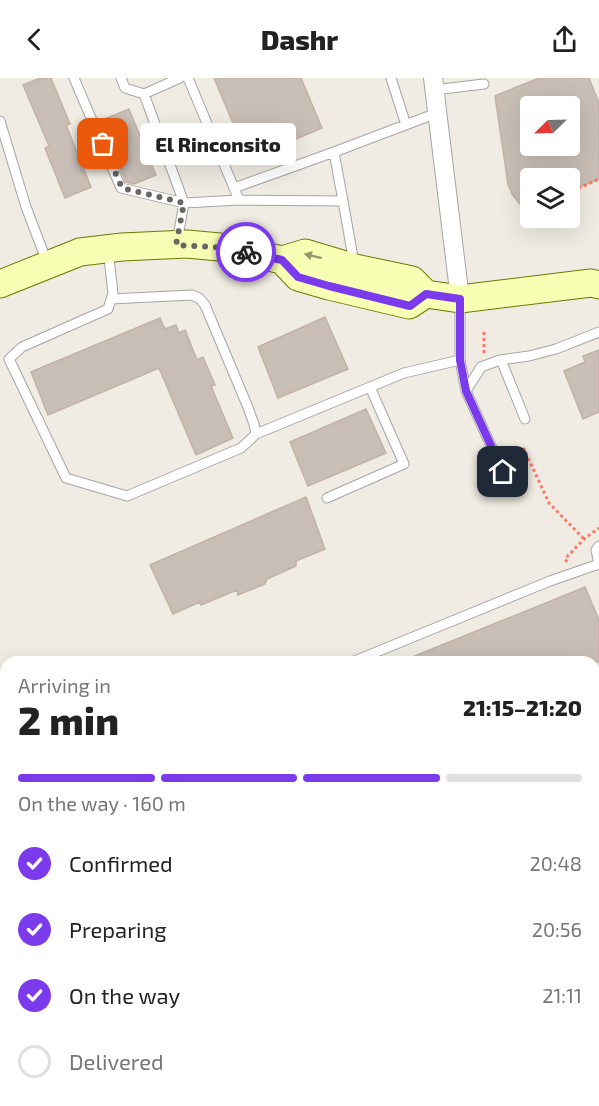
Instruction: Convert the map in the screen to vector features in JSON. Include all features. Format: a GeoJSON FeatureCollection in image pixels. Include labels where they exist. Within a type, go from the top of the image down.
{"type":"FeatureCollection","features":[{"type":"Feature","properties":{"kind":"main road"},"geometry":{"type":"LineString","coordinates":[[0,284],[80,252],[176,245],[230,248],[282,260],[304,253],[355,268],[412,280],[426,294],[460,299],[596,279]]}},
{"type":"Feature","properties":{"kind":"main road"},"geometry":{"type":"LineString","coordinates":[[282,260],[298,277],[410,306],[426,294]]}},
{"type":"Feature","properties":{"kind":"street"},"geometry":{"type":"LineString","coordinates":[[434,84],[460,299]]}},
{"type":"Feature","properties":{"kind":"lane"},"geometry":{"type":"LineString","coordinates":[[74,78],[122,188],[184,203],[239,200],[343,201]]}},
{"type":"Feature","properties":{"kind":"lane"},"geometry":{"type":"LineString","coordinates":[[121,78],[125,88],[144,94],[180,78]]}},
{"type":"Feature","properties":{"kind":"lane"},"geometry":{"type":"LineString","coordinates":[[188,78],[239,200]]}},
{"type":"Feature","properties":{"kind":"lane"},"geometry":{"type":"LineString","coordinates":[[392,78],[406,125]]}},
{"type":"Feature","properties":{"kind":"lane"},"geometry":{"type":"LineString","coordinates":[[434,84],[484,84]]}},
{"type":"Feature","properties":{"kind":"lane"},"geometry":{"type":"LineString","coordinates":[[144,94],[184,203],[176,245]]}},
{"type":"Feature","properties":{"kind":"lane"},"geometry":{"type":"LineString","coordinates":[[234,188],[437,113]]}},
{"type":"Feature","properties":{"kind":"lane"},"geometry":{"type":"LineString","coordinates":[[0,121],[26,207],[48,265]]}},
{"type":"Feature","properties":{"kind":"lane"},"geometry":{"type":"LineString","coordinates":[[334,152],[355,268]]}},
{"type":"Feature","properties":{"kind":"lane"},"geometry":{"type":"LineString","coordinates":[[108,249],[113,293],[108,309],[22,347],[9,359],[66,478],[127,496],[241,448],[256,434],[404,373],[460,360]]}},
{"type":"Feature","properties":{"kind":"lane"},"geometry":{"type":"LineString","coordinates":[[111,299],[192,295],[200,298],[247,405],[256,434]]}},
{"type":"Feature","properties":{"kind":"lane"},"geometry":{"type":"LineString","coordinates":[[460,299],[460,360],[466,391],[503,472]]}},
{"type":"Feature","properties":{"kind":"lane"},"geometry":{"type":"LineString","coordinates":[[466,391],[481,367],[501,360],[556,349],[599,332]]}},
{"type":"Feature","properties":{"kind":"lane"},"geometry":{"type":"LineString","coordinates":[[501,360],[525,419]]}},
{"type":"Feature","properties":{"kind":"lane"},"geometry":{"type":"LineString","coordinates":[[327,498],[404,464],[370,387]]}},
{"type":"Feature","properties":{"kind":"lane"},"geometry":{"type":"LineString","coordinates":[[367,656],[550,581],[599,564],[596,550],[599,546]]}},
{"type":"Feature","properties":{"kind":"path"},"geometry":{"type":"LineString","coordinates":[[580,188],[599,179]]}},
{"type":"Feature","properties":{"kind":"path"},"geometry":{"type":"LineString","coordinates":[[484,330],[483,354],[486,365]]}},
{"type":"Feature","properties":{"kind":"path"},"geometry":{"type":"LineString","coordinates":[[499,443],[518,451],[524,449],[549,503],[584,539]]}},
{"type":"Feature","properties":{"kind":"path"},"geometry":{"type":"LineString","coordinates":[[571,573],[565,559],[584,539],[599,528]]}},
{"type":"Feature","properties":{"kind":"building"},"geometry":{"type":"Polygon","coordinates":[[[40,78],[51,78],[70,124],[66,125],[91,187],[65,198],[45,148],[49,146],[23,85],[40,78]]]}},
{"type":"Feature","properties":{"kind":"building"},"geometry":{"type":"Polygon","coordinates":[[[214,78],[301,78],[322,128],[248,159],[214,78]]]}},
{"type":"Feature","properties":{"kind":"building"},"geometry":{"type":"Polygon","coordinates":[[[539,78],[589,78],[599,103],[599,179],[580,187],[580,168],[520,168],[520,204],[508,184],[495,96],[539,78]]]}},
{"type":"Feature","properties":{"kind":"building"},"geometry":{"type":"Polygon","coordinates":[[[129,109],[156,175],[134,184],[126,182],[100,121],[129,109]]]}},
{"type":"Feature","properties":{"kind":"building"},"geometry":{"type":"Polygon","coordinates":[[[325,317],[348,369],[278,398],[258,347],[325,317]]]}},
{"type":"Feature","properties":{"kind":"building"},"geometry":{"type":"Polygon","coordinates":[[[160,318],[165,329],[176,325],[179,333],[185,330],[197,360],[203,357],[215,385],[211,386],[233,438],[196,455],[159,368],[48,415],[31,372],[160,318]]]}},
{"type":"Feature","properties":{"kind":"building"},"geometry":{"type":"Polygon","coordinates":[[[599,350],[599,412],[583,419],[564,371],[585,362],[583,356],[599,350]]]}},
{"type":"Feature","properties":{"kind":"building"},"geometry":{"type":"Polygon","coordinates":[[[366,409],[386,453],[308,486],[290,442],[366,409]]]}},
{"type":"Feature","properties":{"kind":"building"},"geometry":{"type":"Polygon","coordinates":[[[306,497],[325,549],[296,561],[296,566],[267,579],[265,584],[238,595],[237,590],[201,605],[200,602],[173,614],[150,565],[306,497]]]}},
{"type":"Feature","properties":{"kind":"building"},"geometry":{"type":"Polygon","coordinates":[[[585,587],[599,620],[599,656],[415,656],[585,587]]]}},
{"type":"Feature","properties":{"kind":"way so far"},"geometry":{"type":"LineString","coordinates":[[103,144],[122,188],[184,203],[176,245],[230,248],[246,252]]}},
{"type":"Feature","properties":{"kind":"place","name":"El Rinconsito"},"geometry":{"type":"Point","coordinates":[103,144]}},
{"type":"Feature","properties":{"kind":"route"},"geometry":{"type":"LineString","coordinates":[[246,252],[282,260],[298,277],[410,306],[426,294],[460,299],[460,360],[466,391],[503,472]]}}]}
